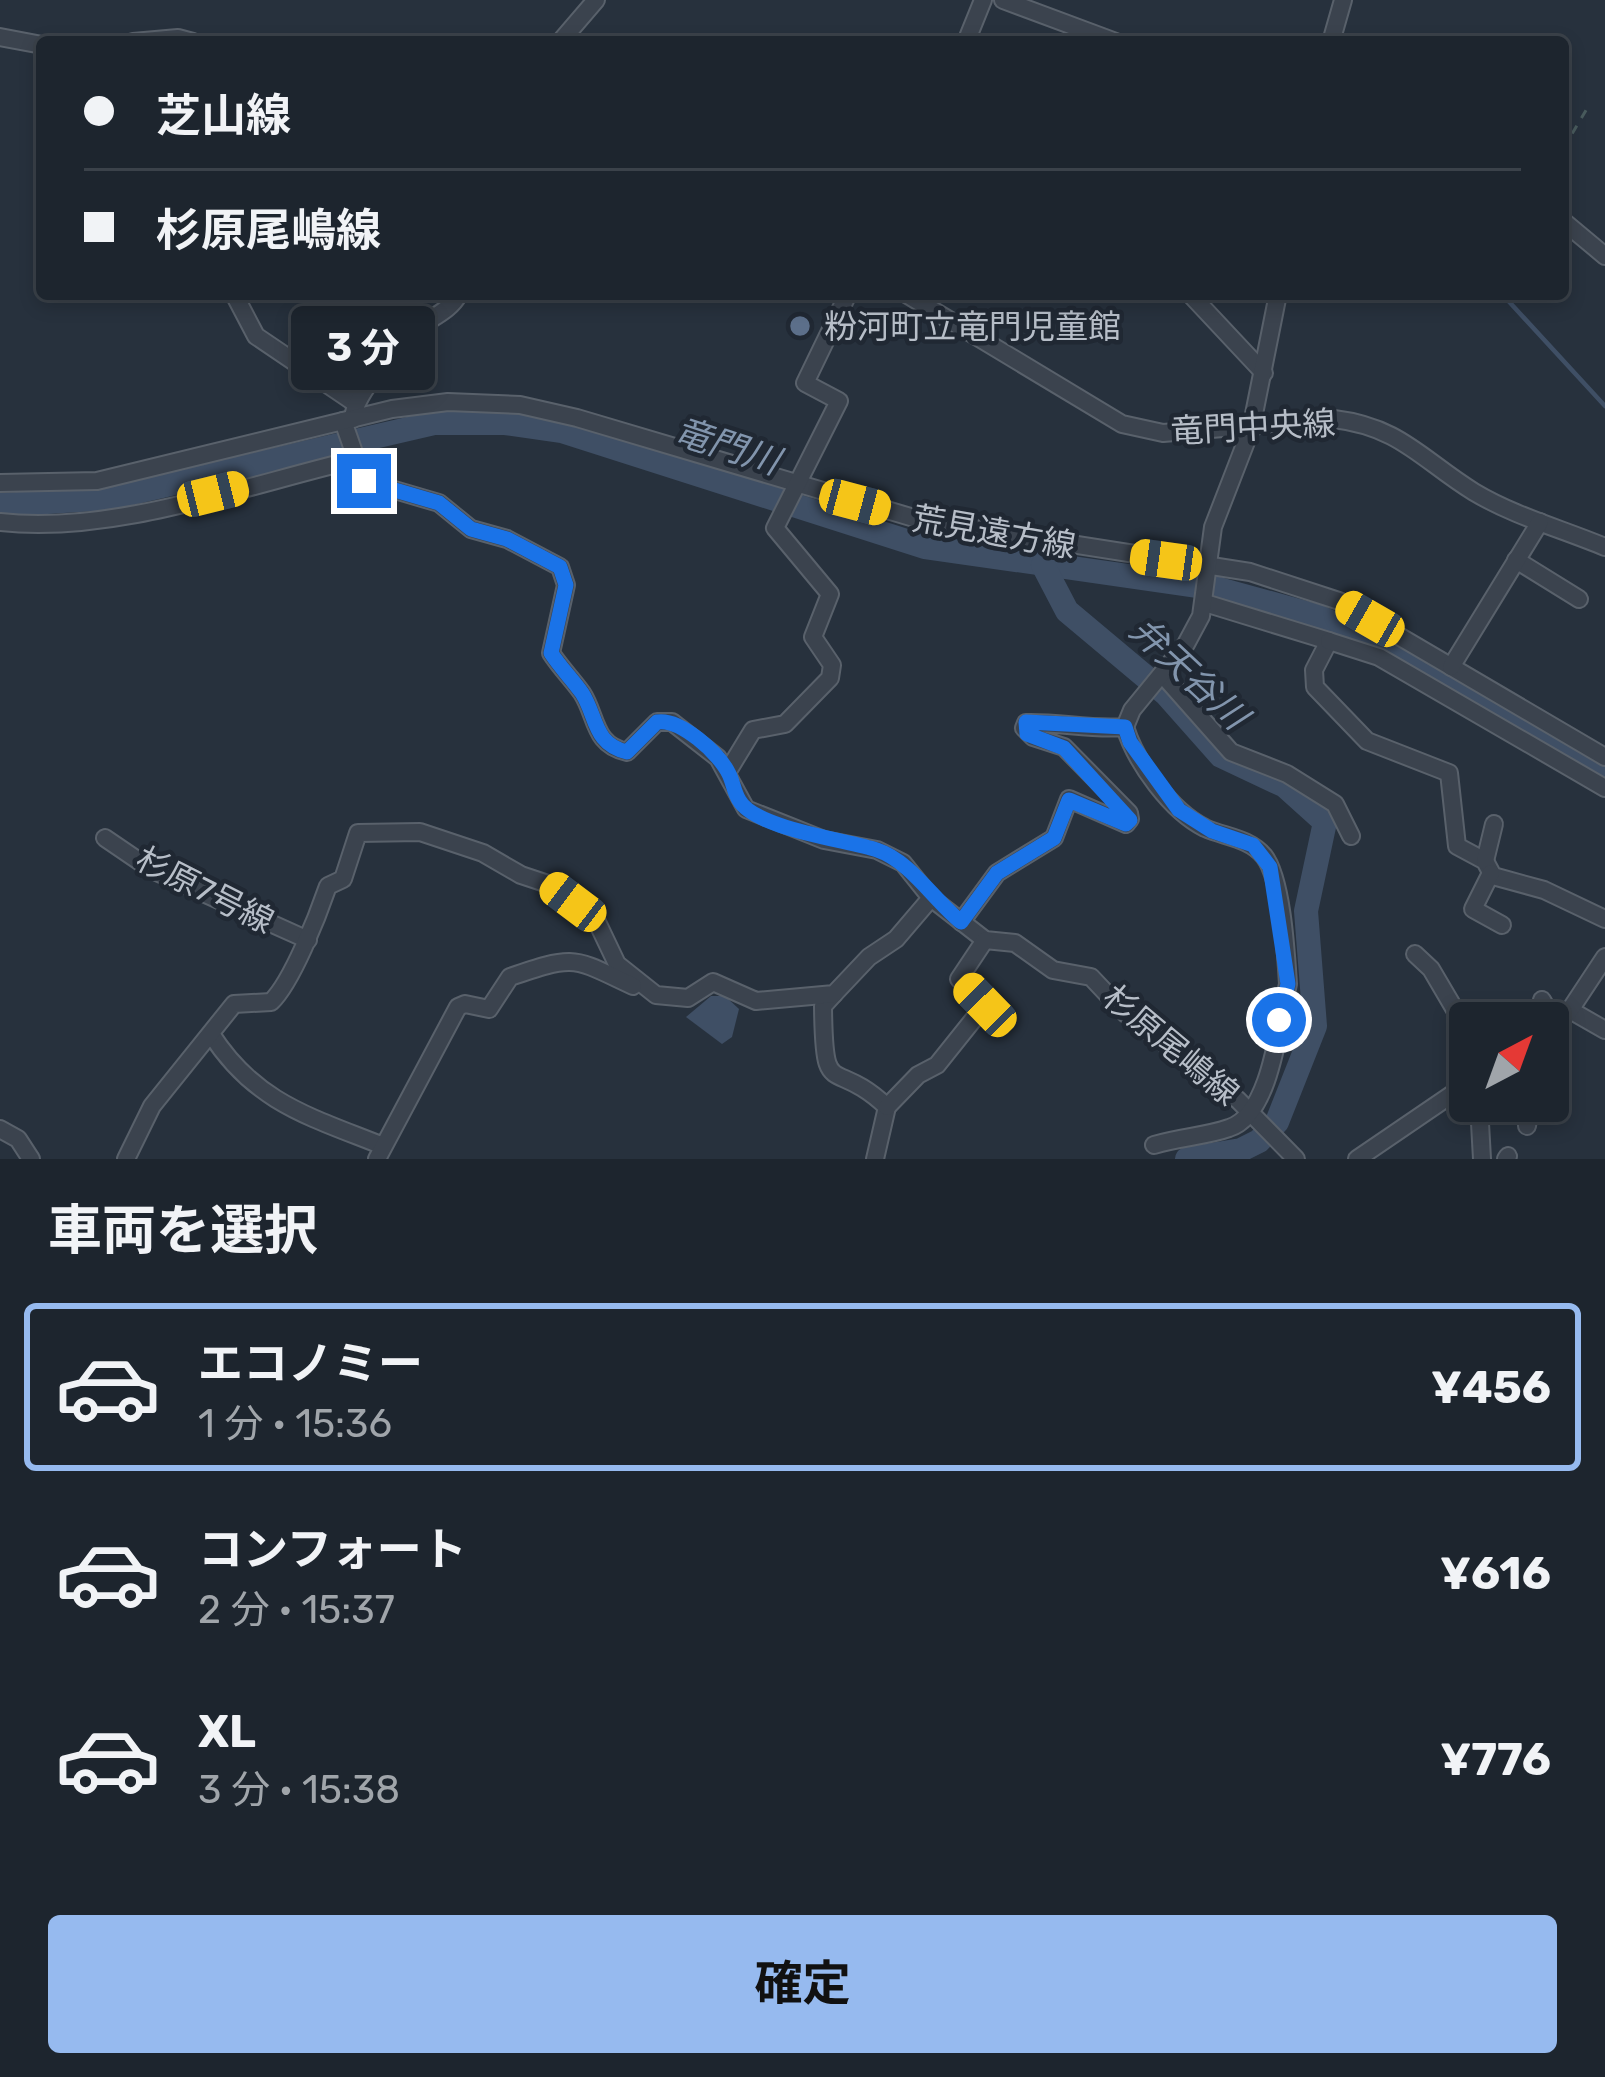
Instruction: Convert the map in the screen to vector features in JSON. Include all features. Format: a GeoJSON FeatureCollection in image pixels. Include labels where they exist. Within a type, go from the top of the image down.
{"type":"FeatureCollection","features":[{"type":"Feature","properties":{"kind":"street"},"geometry":{"type":"LineString","coordinates":[[565,36],[596,0]]}},
{"type":"Feature","properties":{"kind":"street"},"geometry":{"type":"LineString","coordinates":[[968,36],[983,0]]}},
{"type":"Feature","properties":{"kind":"street"},"geometry":{"type":"LineString","coordinates":[[1003,0],[1100,36]]}},
{"type":"Feature","properties":{"kind":"street"},"geometry":{"type":"LineString","coordinates":[[1333,36],[1343,0]]}},
{"type":"Feature","properties":{"kind":"street"},"geometry":{"type":"LineString","coordinates":[[0,37],[36,44]]}},
{"type":"Feature","properties":{"kind":"street"},"geometry":{"type":"LineString","coordinates":[[1569,225],[1605,256]]}},
{"type":"Feature","properties":{"kind":"street"},"geometry":{"type":"LineString","coordinates":[[237,300],[256,336],[349,417]]}},
{"type":"Feature","properties":{"kind":"street"},"geometry":{"type":"LineString","coordinates":[[0,523],[53,524],[124,514],[352,459],[349,417],[413,333],[455,300]]}},
{"type":"Feature","properties":{"kind":"street"},"geometry":{"type":"LineString","coordinates":[[728,771],[753,730],[785,724],[830,678],[832,665],[813,637],[830,594],[779,536],[778,520],[839,401],[806,383],[845,300]]}},
{"type":"Feature","properties":{"kind":"street","name":"竜門中央線"},"geometry":{"type":"LineString","coordinates":[[916,300],[1122,424],[1162,433],[1334,419],[1378,427],[1405,440],[1475,493],[1605,547]]}},
{"type":"Feature","properties":{"kind":"street"},"geometry":{"type":"LineString","coordinates":[[1196,300],[1264,374]]}},
{"type":"Feature","properties":{"kind":"street"},"geometry":{"type":"LineString","coordinates":[[1125,727],[1197,627],[1205,602],[1214,527],[1251,429],[1277,300]]}},
{"type":"Feature","properties":{"kind":"street","name":"荒見遠方線"},"geometry":{"type":"LineString","coordinates":[[0,483],[97,482],[349,417],[448,402],[520,405],[923,521],[1208,571],[1250,572],[1339,601],[1605,757]]}},
{"type":"Feature","properties":{"kind":"street","name":"杉原尾嶋線"},"geometry":{"type":"LineString","coordinates":[[352,459],[364,481],[439,503],[471,529],[507,539],[560,567],[566,585],[551,653],[584,695],[596,730],[611,746],[627,752],[664,720],[686,732],[728,771],[746,809],[824,840],[878,850],[903,863],[931,898],[985,940],[1015,943],[1052,970],[1091,977],[1124,1013],[1168,1042],[1296,1159]]}},
{"type":"Feature","properties":{"kind":"street"},"geometry":{"type":"LineString","coordinates":[[1451,667],[1540,522]]}},
{"type":"Feature","properties":{"kind":"street"},"geometry":{"type":"LineString","coordinates":[[1516,560],[1579,599]]}},
{"type":"Feature","properties":{"kind":"street"},"geometry":{"type":"LineString","coordinates":[[1205,602],[1379,657],[1605,788]]}},
{"type":"Feature","properties":{"kind":"street"},"geometry":{"type":"LineString","coordinates":[[1329,641],[1314,670],[1315,686],[1367,741],[1449,773],[1454,780],[1457,846],[1488,867],[1605,919]]}},
{"type":"Feature","properties":{"kind":"street"},"geometry":{"type":"LineString","coordinates":[[1157,680],[1231,752],[1287,774],[1335,804],[1351,836]]}},
{"type":"Feature","properties":{"kind":"street"},"geometry":{"type":"LineString","coordinates":[[961,922],[997,873],[1054,838],[1069,800],[1126,824],[1130,820],[1064,748],[1027,734],[1026,722],[1125,727]]}},
{"type":"Feature","properties":{"kind":"street"},"geometry":{"type":"LineString","coordinates":[[1125,727],[1130,742],[1179,810],[1212,831],[1253,845],[1270,867],[1288,984],[1262,1093],[1260,1123],[1191,1133],[1154,1145]]}},
{"type":"Feature","properties":{"kind":"street"},"geometry":{"type":"LineString","coordinates":[[1494,824],[1488,867],[1473,908],[1502,925]]}},
{"type":"Feature","properties":{"kind":"street"},"geometry":{"type":"LineString","coordinates":[[126,1159],[152,1106],[234,1004],[276,998],[308,940],[328,886],[343,879],[353,837],[362,832],[420,832],[548,884],[597,922],[617,964],[656,995]]}},
{"type":"Feature","properties":{"kind":"street","name":"杉原7号線"},"geometry":{"type":"LineString","coordinates":[[104,838],[117,842],[152,870],[308,940]]}},
{"type":"Feature","properties":{"kind":"street"},"geometry":{"type":"LineString","coordinates":[[887,1107],[875,1095],[827,1071],[823,1006],[869,957],[896,939],[931,898]]}},
{"type":"Feature","properties":{"kind":"street"},"geometry":{"type":"LineString","coordinates":[[875,1159],[887,1107],[918,1076],[937,1065],[985,1005],[959,979],[985,940]]}},
{"type":"Feature","properties":{"kind":"street"},"geometry":{"type":"LineString","coordinates":[[1415,954],[1431,969],[1450,1002]]}},
{"type":"Feature","properties":{"kind":"street"},"geometry":{"type":"LineString","coordinates":[[1576,1013],[1605,957]]}},
{"type":"Feature","properties":{"kind":"street"},"geometry":{"type":"LineString","coordinates":[[211,1034],[238,1071],[271,1100],[380,1152],[454,1012],[464,1004],[489,1009],[510,977],[580,960],[656,995],[688,998],[713,982],[756,1001],[834,994]]}},
{"type":"Feature","properties":{"kind":"street"},"geometry":{"type":"LineString","coordinates":[[1576,1013],[1605,1030]]}},
{"type":"Feature","properties":{"kind":"street"},"geometry":{"type":"LineString","coordinates":[[1569,1017],[1604,1013]]}},
{"type":"Feature","properties":{"kind":"street"},"geometry":{"type":"LineString","coordinates":[[1357,1159],[1449,1096]]}},
{"type":"Feature","properties":{"kind":"street"},"geometry":{"type":"LineString","coordinates":[[1480,1122],[1481,1159]]}},
{"type":"Feature","properties":{"kind":"street"},"geometry":{"type":"LineString","coordinates":[[1527,1126],[1528,1122]]}},
{"type":"Feature","properties":{"kind":"street"},"geometry":{"type":"LineString","coordinates":[[0,1129],[18,1139],[31,1159]]}},
{"type":"Feature","properties":{"kind":"path"},"geometry":{"type":"LineString","coordinates":[[1569,139],[1588,106]]}},
{"type":"Feature","properties":{"kind":"water"},"geometry":{"type":"Polygon","coordinates":[[[711,996],[725,996],[739,1009],[732,1037],[722,1044],[686,1017],[711,996]]]}},
{"type":"Feature","properties":{"kind":"waterway"},"geometry":{"type":"LineString","coordinates":[[1508,300],[1605,406]]}},
{"type":"Feature","properties":{"kind":"waterway","name":"竜門川"},"geometry":{"type":"LineString","coordinates":[[0,505],[110,498],[434,423],[505,423],[562,431],[925,547],[1219,589],[1317,616],[1360,635],[1605,777]]}},
{"type":"Feature","properties":{"kind":"waterway","name":"弁天谷川"},"geometry":{"type":"LineString","coordinates":[[1043,565],[1067,611],[1166,694],[1221,756],[1285,786],[1325,822],[1306,911],[1315,1026],[1277,1122],[1259,1141],[1241,1150],[1187,1159]]}},
{"type":"Feature","properties":{"kind":"place","name":"粉河町立竜門児童館"},"geometry":{"type":"Point","coordinates":[800,326]}},
{"type":"Feature","properties":{"kind":"route"},"geometry":{"type":"LineString","coordinates":[[364,481],[439,503],[471,529],[507,539],[560,567],[566,585],[551,653],[584,695],[591,722],[611,746],[627,752],[657,722],[672,722],[718,758],[746,809],[824,840],[878,850],[903,863],[931,898],[961,922],[997,873],[1051,842],[1069,800],[1126,824],[1130,820],[1129,813],[1064,748],[1027,734],[1026,722],[1125,727],[1141,759],[1179,810],[1212,831],[1253,845],[1270,867],[1288,984],[1279,1020]]}}]}
